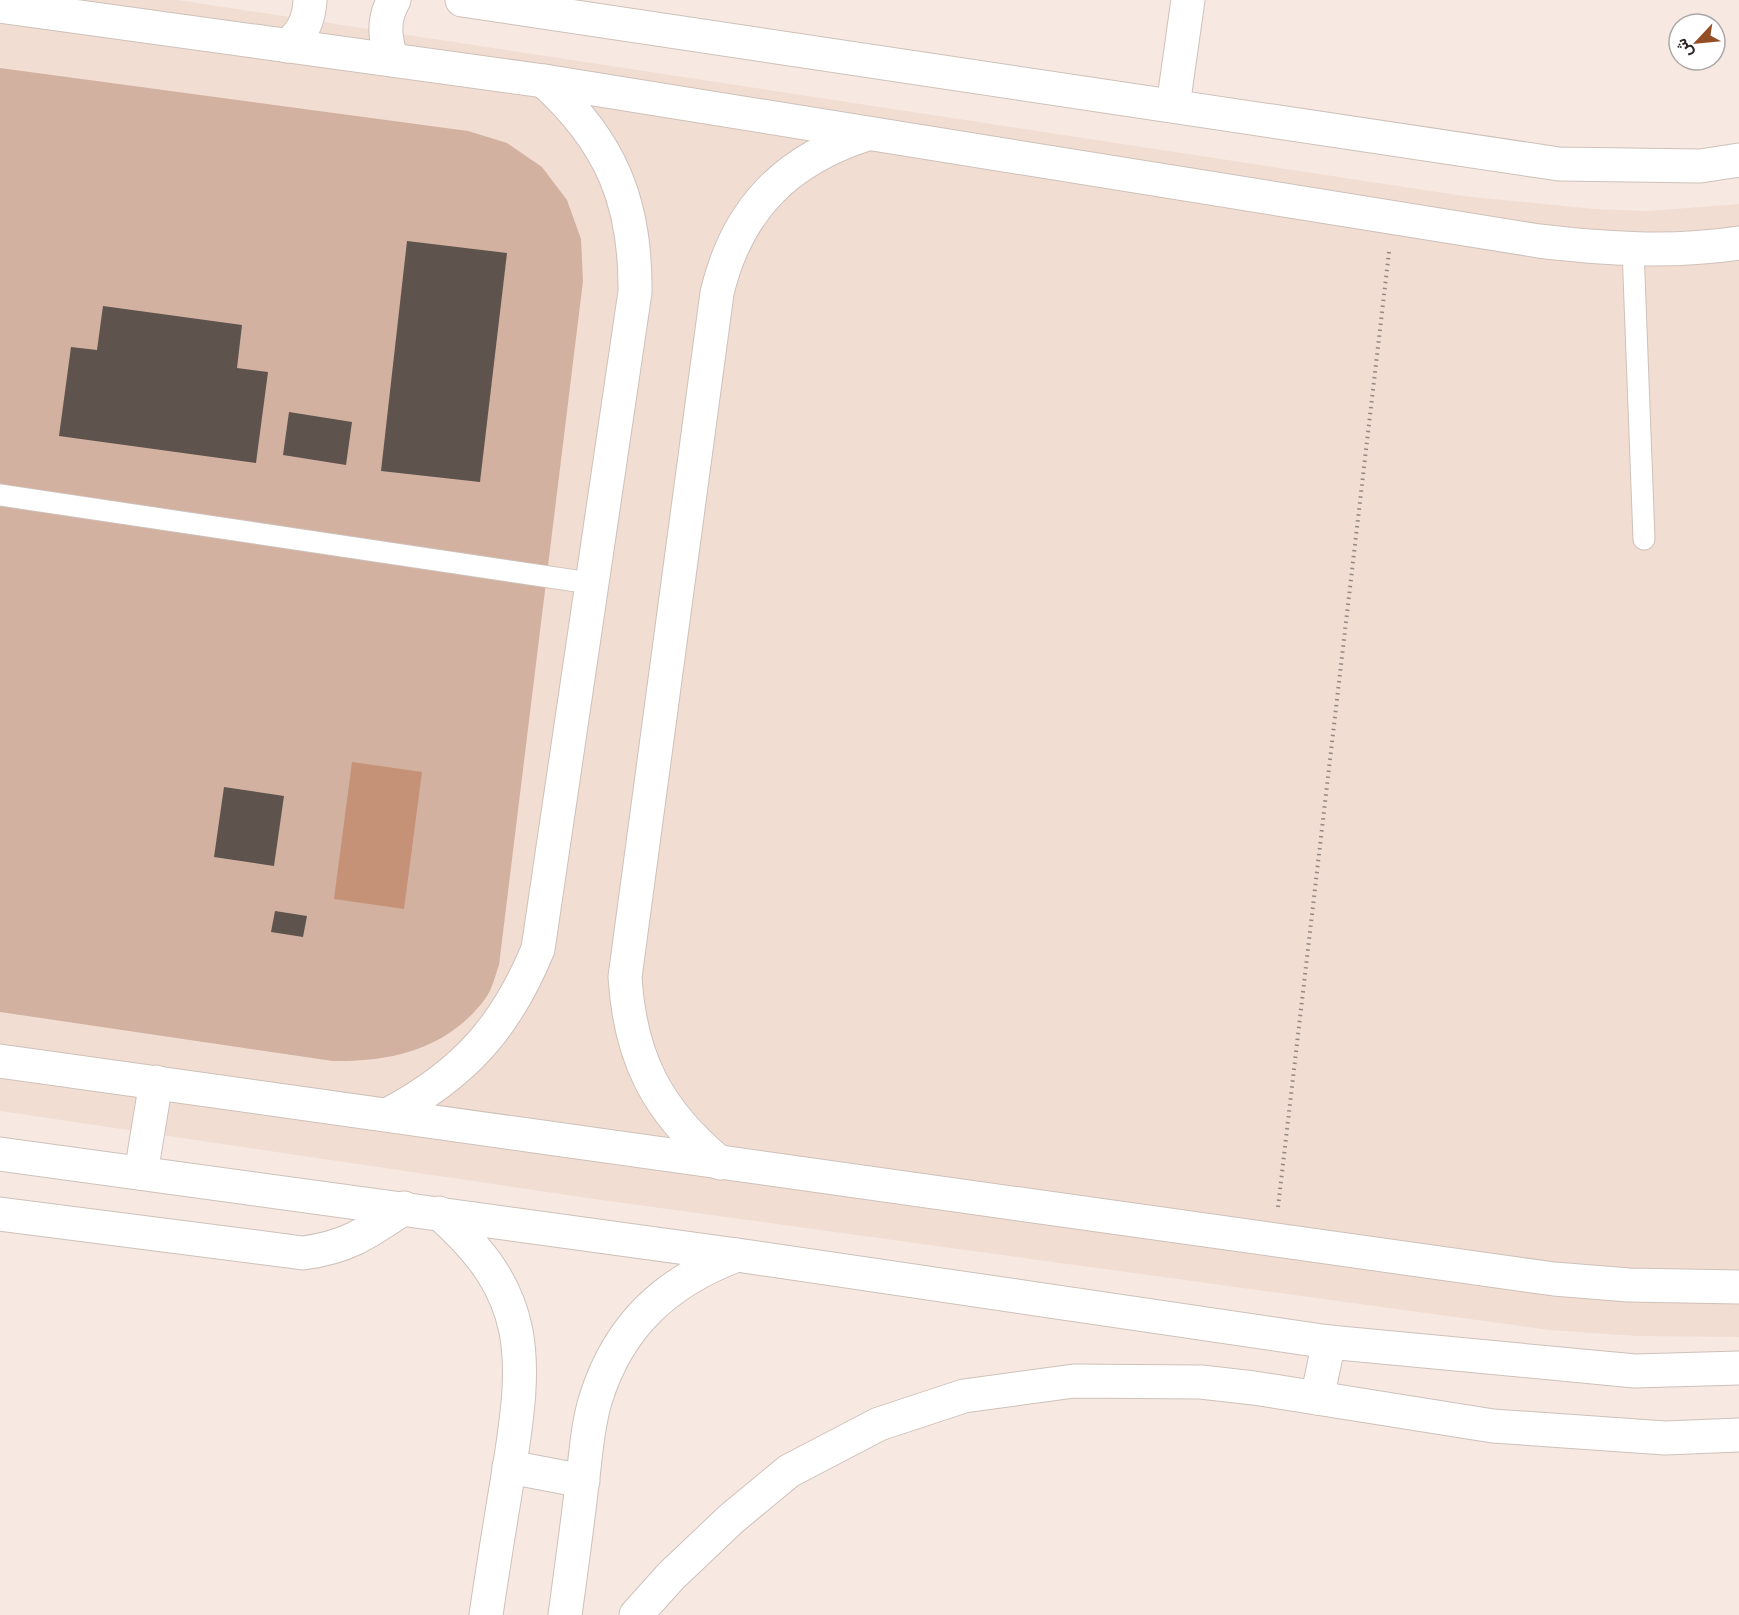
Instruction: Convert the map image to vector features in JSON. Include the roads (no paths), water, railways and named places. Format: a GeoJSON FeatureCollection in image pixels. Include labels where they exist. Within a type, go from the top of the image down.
{"type":"FeatureCollection","features":[{"type":"Feature","properties":{"kind":"street"},"geometry":{"type":"LineString","coordinates":[[287,46],[298,37],[304,26],[310,0]]}},
{"type":"Feature","properties":{"kind":"street"},"geometry":{"type":"LineString","coordinates":[[392,60],[386,43],[385,24],[394,0]]}},
{"type":"Feature","properties":{"kind":"street"},"geometry":{"type":"LineString","coordinates":[[462,0],[1559,164],[1700,166],[1739,160]]}},
{"type":"Feature","properties":{"kind":"street"},"geometry":{"type":"LineString","coordinates":[[1173,106],[1188,0]]}},
{"type":"Feature","properties":{"kind":"street"},"geometry":{"type":"LineString","coordinates":[[0,6],[544,81],[1539,241],[1598,248],[1656,250],[1739,243]]}},
{"type":"Feature","properties":{"kind":"street"},"geometry":{"type":"LineString","coordinates":[[389,1114],[419,1098],[472,1056],[512,1005],[538,949],[590,583],[635,292],[635,257],[631,223],[609,159],[591,130],[569,104],[544,81]]}},
{"type":"Feature","properties":{"kind":"street"},"geometry":{"type":"LineString","coordinates":[[720,1163],[680,1126],[649,1080],[631,1030],[624,977],[717,293],[723,267],[734,242],[764,197],[785,176],[810,158],[838,143],[867,134]]}},
{"type":"Feature","properties":{"kind":"street"},"geometry":{"type":"LineString","coordinates":[[0,1061],[1554,1279],[1629,1285],[1739,1287]]}},
{"type":"Feature","properties":{"kind":"street"},"geometry":{"type":"LineString","coordinates":[[141,1173],[156,1082]]}},
{"type":"Feature","properties":{"kind":"street"},"geometry":{"type":"LineString","coordinates":[[0,1154],[737,1255],[1329,1342],[1635,1371],[1739,1368]]}},
{"type":"Feature","properties":{"kind":"street"},"geometry":{"type":"LineString","coordinates":[[0,1214],[303,1253],[330,1249],[355,1241],[404,1208]]}},
{"type":"Feature","properties":{"kind":"street"},"geometry":{"type":"LineString","coordinates":[[439,1213],[480,1253],[496,1278],[516,1330],[521,1358],[521,1386],[510,1467],[486,1615]]}},
{"type":"Feature","properties":{"kind":"street"},"geometry":{"type":"LineString","coordinates":[[565,1615],[595,1400],[606,1371],[621,1343],[638,1319],[675,1286],[709,1265],[737,1255]]}},
{"type":"Feature","properties":{"kind":"street"},"geometry":{"type":"LineString","coordinates":[[1317,1398],[1329,1342]]}},
{"type":"Feature","properties":{"kind":"street"},"geometry":{"type":"LineString","coordinates":[[636,1615],[671,1576],[731,1519],[789,1471],[879,1424],[964,1396],[1085,1381],[1201,1382],[1493,1426],[1665,1438],[1739,1435]]}},
{"type":"Feature","properties":{"kind":"street"},"geometry":{"type":"LineString","coordinates":[[510,1467],[582,1481]]}},
{"type":"Feature","properties":{"kind":"lane"},"geometry":{"type":"LineString","coordinates":[[1633,249],[1644,539]]}},
{"type":"Feature","properties":{"kind":"lane"},"geometry":{"type":"LineString","coordinates":[[0,495],[590,583]]}}]}
